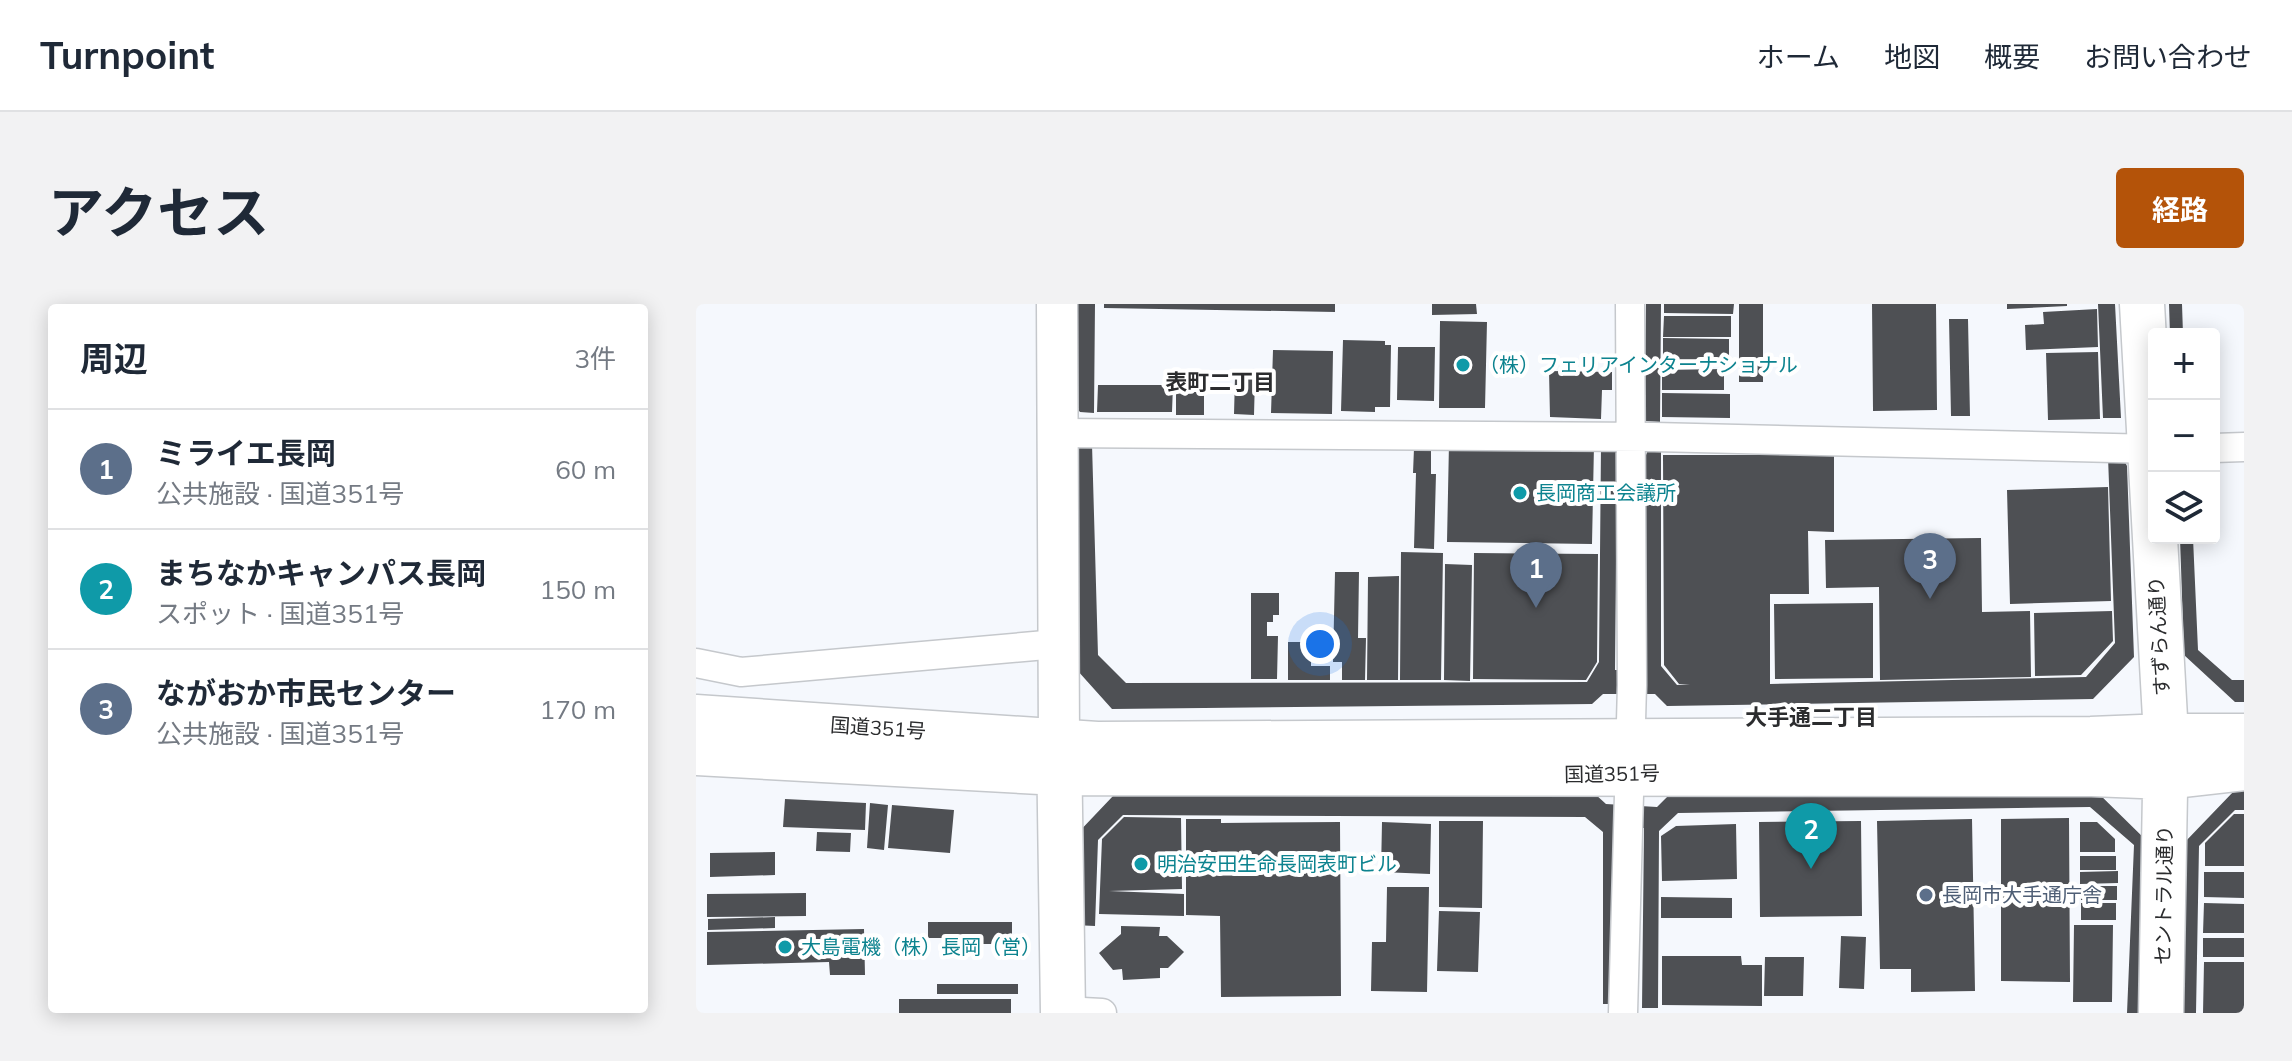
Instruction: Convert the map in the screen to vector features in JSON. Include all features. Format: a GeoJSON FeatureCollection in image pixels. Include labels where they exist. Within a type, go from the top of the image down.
{"type":"FeatureCollection","features":[{"type":"Feature","properties":{"kind":"main road","name":"すずらん通り"},"geometry":{"type":"LineString","coordinates":[[2142,304],[2149,400]]}},
{"type":"Feature","properties":{"kind":"main road","name":"すずらん通り"},"geometry":{"type":"LineString","coordinates":[[2153,472],[2166,757]]}},
{"type":"Feature","properties":{"kind":"main road","name":"国道351号"},"geometry":{"type":"LineString","coordinates":[[696,717],[1059,757]]}},
{"type":"Feature","properties":{"kind":"main road"},"geometry":{"type":"LineString","coordinates":[[2166,757],[2244,736]]}},
{"type":"Feature","properties":{"kind":"main road","name":"国道351号"},"geometry":{"type":"LineString","coordinates":[[696,753],[1059,757],[1630,757],[2092,774],[2166,757]]}},
{"type":"Feature","properties":{"kind":"main road"},"geometry":{"type":"LineString","coordinates":[[1059,757],[1076,1012]]}},
{"type":"Feature","properties":{"kind":"main road"},"geometry":{"type":"LineString","coordinates":[[2166,757],[2244,768]]}},
{"type":"Feature","properties":{"kind":"main road","name":"セントラル通り"},"geometry":{"type":"LineString","coordinates":[[2161,1013],[2166,757]]}},
{"type":"Feature","properties":{"kind":"street"},"geometry":{"type":"LineString","coordinates":[[1057,304],[1059,757]]}},
{"type":"Feature","properties":{"kind":"street"},"geometry":{"type":"LineString","coordinates":[[1623,1013],[1630,757],[1630,304]]}},
{"type":"Feature","properties":{"kind":"street"},"geometry":{"type":"LineString","coordinates":[[1058,433],[1631,438],[2148,449]]}},
{"type":"Feature","properties":{"kind":"street"},"geometry":{"type":"LineString","coordinates":[[2220,448],[2244,447]]}},
{"type":"Feature","properties":{"kind":"street"},"geometry":{"type":"LineString","coordinates":[[696,663],[741,672],[1057,644]]}},
{"type":"Feature","properties":{"kind":"building"},"geometry":{"type":"Polygon","coordinates":[[[1077,304],[1095,304],[1094,413],[1080,412],[1075,406],[1077,304]]]}},
{"type":"Feature","properties":{"kind":"building"},"geometry":{"type":"Polygon","coordinates":[[[1104,304],[1335,304],[1335,312],[1104,308],[1104,304]]]}},
{"type":"Feature","properties":{"kind":"building"},"geometry":{"type":"Polygon","coordinates":[[[1432,304],[1476,304],[1477,314],[1432,315],[1432,304]]]}},
{"type":"Feature","properties":{"kind":"building"},"geometry":{"type":"Polygon","coordinates":[[[1646,304],[1661,304],[1660,422],[1644,421],[1646,304]]]}},
{"type":"Feature","properties":{"kind":"building"},"geometry":{"type":"Polygon","coordinates":[[[1664,304],[1734,304],[1733,314],[1664,313],[1664,304]]]}},
{"type":"Feature","properties":{"kind":"building"},"geometry":{"type":"Polygon","coordinates":[[[1739,304],[1763,304],[1763,382],[1739,382],[1739,304]]]}},
{"type":"Feature","properties":{"kind":"building"},"geometry":{"type":"Polygon","coordinates":[[[1872,304],[1936,304],[1937,410],[1873,411],[1872,304]]]}},
{"type":"Feature","properties":{"kind":"building"},"geometry":{"type":"Polygon","coordinates":[[[2007,304],[2067,304],[2067,306],[2007,309],[2007,304]]]}},
{"type":"Feature","properties":{"kind":"building"},"geometry":{"type":"Polygon","coordinates":[[[2098,304],[2115,304],[2121,418],[2103,418],[2098,304]]]}},
{"type":"Feature","properties":{"kind":"building"},"geometry":{"type":"Polygon","coordinates":[[[2169,304],[2182,304],[2183,328],[2170,328],[2169,304]]]}},
{"type":"Feature","properties":{"kind":"building"},"geometry":{"type":"Polygon","coordinates":[[[2097,309],[2098,347],[2026,350],[2025,325],[2044,324],[2043,312],[2097,309]]]}},
{"type":"Feature","properties":{"kind":"building"},"geometry":{"type":"Polygon","coordinates":[[[1664,316],[1731,316],[1731,337],[1663,337],[1664,316]]]}},
{"type":"Feature","properties":{"kind":"building"},"geometry":{"type":"Polygon","coordinates":[[[1949,319],[1968,319],[1970,416],[1951,416],[1949,319]]]}},
{"type":"Feature","properties":{"kind":"building","name":"（株）フェリアインターナショナル"},"geometry":{"type":"Polygon","coordinates":[[[1440,321],[1487,322],[1485,408],[1439,408],[1440,321]]]}},
{"type":"Feature","properties":{"kind":"building"},"geometry":{"type":"Polygon","coordinates":[[[1663,338],[1729,339],[1729,366],[1663,365],[1663,338]]]}},
{"type":"Feature","properties":{"kind":"building"},"geometry":{"type":"Polygon","coordinates":[[[1343,340],[1385,341],[1385,345],[1391,345],[1390,407],[1375,407],[1375,412],[1341,411],[1343,340]]]}},
{"type":"Feature","properties":{"kind":"building"},"geometry":{"type":"Polygon","coordinates":[[[1398,347],[1435,347],[1434,401],[1397,400],[1398,347]]]}},
{"type":"Feature","properties":{"kind":"building"},"geometry":{"type":"Polygon","coordinates":[[[1273,350],[1333,351],[1332,414],[1271,413],[1273,350]]]}},
{"type":"Feature","properties":{"kind":"building"},"geometry":{"type":"Polygon","coordinates":[[[2098,352],[2100,419],[2048,420],[2046,353],[2098,352]]]}},
{"type":"Feature","properties":{"kind":"building"},"geometry":{"type":"Polygon","coordinates":[[[1724,369],[1724,390],[1662,390],[1662,370],[1724,369]]]}},
{"type":"Feature","properties":{"kind":"building"},"geometry":{"type":"Polygon","coordinates":[[[1549,371],[1612,372],[1612,390],[1602,390],[1601,419],[1550,417],[1549,371]]]}},
{"type":"Feature","properties":{"kind":"building"},"geometry":{"type":"Polygon","coordinates":[[[1235,377],[1255,378],[1254,415],[1234,414],[1235,377]]]}},
{"type":"Feature","properties":{"kind":"building"},"geometry":{"type":"Polygon","coordinates":[[[1176,383],[1204,383],[1204,415],[1176,415],[1176,383]]]}},
{"type":"Feature","properties":{"kind":"building"},"geometry":{"type":"Polygon","coordinates":[[[1098,385],[1173,385],[1172,412],[1097,412],[1098,385]]]}},
{"type":"Feature","properties":{"kind":"building"},"geometry":{"type":"Polygon","coordinates":[[[1662,393],[1730,394],[1730,418],[1662,417],[1662,393]]]}},
{"type":"Feature","properties":{"kind":"building","name":"長岡商工会議所"},"geometry":{"type":"Polygon","coordinates":[[[1449,443],[1594,445],[1592,544],[1447,542],[1449,443]]]}},
{"type":"Feature","properties":{"kind":"building"},"geometry":{"type":"Polygon","coordinates":[[[1079,444],[1092,444],[1098,655],[1126,683],[1587,682],[1599,662],[1601,446],[1613,446],[1617,453],[1615,670],[1645,670],[1646,455],[1648,450],[1661,449],[1661,666],[1677,685],[1690,684],[1679,684],[1664,665],[1663,455],[1834,455],[1834,532],[1808,531],[1809,594],[1770,594],[1770,684],[2086,677],[2115,643],[2108,457],[2123,458],[2127,466],[2134,657],[2093,699],[1667,706],[1655,694],[1603,694],[1592,704],[1112,709],[1077,670],[1074,452],[1079,444]]]}},
{"type":"Feature","properties":{"kind":"building"},"geometry":{"type":"Polygon","coordinates":[[[1414,448],[1431,448],[1431,474],[1436,474],[1434,549],[1414,548],[1414,448]]]}},
{"type":"Feature","properties":{"kind":"building"},"geometry":{"type":"Polygon","coordinates":[[[2108,487],[2111,601],[2010,604],[2007,490],[2108,487]]]}},
{"type":"Feature","properties":{"kind":"building"},"geometry":{"type":"Polygon","coordinates":[[[1981,538],[1982,612],[2030,611],[2031,677],[1880,680],[1879,587],[1826,588],[1825,540],[1981,538]]]}},
{"type":"Feature","properties":{"kind":"building"},"geometry":{"type":"Polygon","coordinates":[[[2180,544],[2193,544],[2198,650],[2232,680],[2244,680],[2244,702],[2235,702],[2184,655],[2180,544]]]}},
{"type":"Feature","properties":{"kind":"building"},"geometry":{"type":"Polygon","coordinates":[[[1401,552],[1443,553],[1441,680],[1400,680],[1401,552]]]}},
{"type":"Feature","properties":{"kind":"building"},"geometry":{"type":"Polygon","coordinates":[[[1474,553],[1598,554],[1597,662],[1586,680],[1473,679],[1474,553]]]}},
{"type":"Feature","properties":{"kind":"building"},"geometry":{"type":"Polygon","coordinates":[[[1445,564],[1472,565],[1470,681],[1444,680],[1445,564]]]}},
{"type":"Feature","properties":{"kind":"building"},"geometry":{"type":"Polygon","coordinates":[[[1335,572],[1359,572],[1358,638],[1366,638],[1365,680],[1342,680],[1342,662],[1333,662],[1335,572]]]}},
{"type":"Feature","properties":{"kind":"building"},"geometry":{"type":"Polygon","coordinates":[[[1399,576],[1398,680],[1367,680],[1368,577],[1399,576]]]}},
{"type":"Feature","properties":{"kind":"building"},"geometry":{"type":"Polygon","coordinates":[[[1251,593],[1279,593],[1279,615],[1273,615],[1273,622],[1267,622],[1267,636],[1278,636],[1277,679],[1251,679],[1251,593]]]}},
{"type":"Feature","properties":{"kind":"building"},"geometry":{"type":"Polygon","coordinates":[[[1873,603],[1873,678],[1775,679],[1774,604],[1873,603]]]}},
{"type":"Feature","properties":{"kind":"building"},"geometry":{"type":"Polygon","coordinates":[[[2112,611],[2113,641],[2081,675],[2035,676],[2034,613],[2112,611]]]}},
{"type":"Feature","properties":{"kind":"building"},"geometry":{"type":"Polygon","coordinates":[[[1288,642],[1311,642],[1311,666],[1330,666],[1330,680],[1288,680],[1288,642]]]}},
{"type":"Feature","properties":{"kind":"building"},"geometry":{"type":"Polygon","coordinates":[[[2093,788],[2150,844],[2141,1013],[2127,1013],[2134,845],[2090,807],[1678,813],[1659,831],[1658,1008],[1642,1008],[1644,828],[1614,828],[1613,1004],[1603,1004],[1603,832],[1585,817],[1123,815],[1098,840],[1095,926],[1074,925],[1075,836],[1113,796],[1595,794],[1606,804],[1657,807],[1669,795],[2093,788]]]}},
{"type":"Feature","properties":{"kind":"building"},"geometry":{"type":"Polygon","coordinates":[[[2234,791],[2244,791],[2244,810],[2235,810],[2199,846],[2196,1013],[2180,1013],[2184,843],[2234,791]]]}},
{"type":"Feature","properties":{"kind":"building"},"geometry":{"type":"Polygon","coordinates":[[[785,799],[866,803],[865,830],[783,827],[785,799]]]}},
{"type":"Feature","properties":{"kind":"building"},"geometry":{"type":"Polygon","coordinates":[[[870,803],[888,805],[884,850],[867,848],[870,803]]]}},
{"type":"Feature","properties":{"kind":"building"},"geometry":{"type":"Polygon","coordinates":[[[892,805],[954,810],[950,853],[888,848],[892,805]]]}},
{"type":"Feature","properties":{"kind":"building"},"geometry":{"type":"Polygon","coordinates":[[[2234,814],[2244,814],[2244,866],[2205,866],[2205,843],[2234,814]]]}},
{"type":"Feature","properties":{"kind":"building","name":"明治安田生命長岡表町ビル"},"geometry":{"type":"Polygon","coordinates":[[[1124,817],[1181,818],[1182,889],[1109,891],[1184,894],[1184,916],[1099,914],[1102,839],[1124,817]]]}},
{"type":"Feature","properties":{"kind":"building"},"geometry":{"type":"Polygon","coordinates":[[[2069,818],[2070,982],[2001,981],[2001,819],[2069,818]]]}},
{"type":"Feature","properties":{"kind":"building"},"geometry":{"type":"Polygon","coordinates":[[[1186,819],[1221,819],[1221,823],[1340,822],[1341,996],[1221,997],[1220,916],[1186,915],[1186,819]]]}},
{"type":"Feature","properties":{"kind":"building","name":"長岡市大手通庁舎"},"geometry":{"type":"Polygon","coordinates":[[[1972,819],[1975,991],[1911,992],[1911,969],[1880,969],[1877,821],[1972,819]]]}},
{"type":"Feature","properties":{"kind":"building"},"geometry":{"type":"Polygon","coordinates":[[[1439,821],[1483,821],[1482,908],[1439,907],[1439,821]]]}},
{"type":"Feature","properties":{"kind":"building"},"geometry":{"type":"Polygon","coordinates":[[[1861,821],[1862,916],[1760,917],[1759,822],[1861,821]]]}},
{"type":"Feature","properties":{"kind":"building"},"geometry":{"type":"Polygon","coordinates":[[[1382,822],[1431,824],[1430,874],[1381,872],[1382,822]]]}},
{"type":"Feature","properties":{"kind":"building"},"geometry":{"type":"Polygon","coordinates":[[[2080,822],[2097,822],[2115,839],[2115,852],[2080,852],[2080,822]]]}},
{"type":"Feature","properties":{"kind":"building"},"geometry":{"type":"Polygon","coordinates":[[[1736,824],[1737,879],[1662,881],[1661,836],[1676,826],[1736,824]]]}},
{"type":"Feature","properties":{"kind":"building"},"geometry":{"type":"Polygon","coordinates":[[[817,832],[851,833],[850,852],[816,851],[817,832]]]}},
{"type":"Feature","properties":{"kind":"building"},"geometry":{"type":"Polygon","coordinates":[[[775,852],[775,875],[710,877],[710,853],[775,852]]]}},
{"type":"Feature","properties":{"kind":"building"},"geometry":{"type":"Polygon","coordinates":[[[2080,856],[2116,856],[2116,870],[2080,870],[2080,856]]]}},
{"type":"Feature","properties":{"kind":"building"},"geometry":{"type":"Polygon","coordinates":[[[2118,871],[2118,883],[2080,884],[2080,872],[2118,871]]]}},
{"type":"Feature","properties":{"kind":"building"},"geometry":{"type":"Polygon","coordinates":[[[2204,872],[2244,872],[2244,898],[2204,897],[2204,872]]]}},
{"type":"Feature","properties":{"kind":"building"},"geometry":{"type":"Polygon","coordinates":[[[2081,886],[2117,886],[2117,900],[2081,900],[2081,886]]]}},
{"type":"Feature","properties":{"kind":"building"},"geometry":{"type":"Polygon","coordinates":[[[1387,887],[1429,887],[1427,992],[1371,991],[1372,942],[1386,942],[1387,887]]]}},
{"type":"Feature","properties":{"kind":"building"},"geometry":{"type":"Polygon","coordinates":[[[806,893],[806,916],[707,917],[707,894],[806,893]]]}},
{"type":"Feature","properties":{"kind":"building"},"geometry":{"type":"Polygon","coordinates":[[[1661,897],[1732,898],[1732,918],[1661,918],[1661,897]]]}},
{"type":"Feature","properties":{"kind":"building"},"geometry":{"type":"Polygon","coordinates":[[[2081,903],[2116,903],[2116,920],[2081,920],[2081,903]]]}},
{"type":"Feature","properties":{"kind":"building"},"geometry":{"type":"Polygon","coordinates":[[[2204,903],[2244,904],[2244,933],[2203,933],[2204,903]]]}},
{"type":"Feature","properties":{"kind":"building"},"geometry":{"type":"Polygon","coordinates":[[[1439,911],[1480,912],[1478,972],[1437,971],[1439,911]]]}},
{"type":"Feature","properties":{"kind":"building"},"geometry":{"type":"Polygon","coordinates":[[[775,917],[775,928],[708,930],[708,919],[775,917]]]}},
{"type":"Feature","properties":{"kind":"building"},"geometry":{"type":"Polygon","coordinates":[[[928,922],[1012,922],[1012,944],[970,944],[970,938],[928,938],[928,922]]]}},
{"type":"Feature","properties":{"kind":"building"},"geometry":{"type":"Polygon","coordinates":[[[2074,925],[2113,925],[2112,1002],[2073,1002],[2074,925]]]}},
{"type":"Feature","properties":{"kind":"building"},"geometry":{"type":"Polygon","coordinates":[[[1121,926],[1160,927],[1159,936],[1167,936],[1184,952],[1168,968],[1160,968],[1160,978],[1123,980],[1122,969],[1113,970],[1099,953],[1121,934],[1121,926]]]}},
{"type":"Feature","properties":{"kind":"building","name":"大島電機（株）長岡（営）"},"geometry":{"type":"Polygon","coordinates":[[[864,929],[865,975],[830,975],[829,962],[707,965],[707,932],[864,929]]]}},
{"type":"Feature","properties":{"kind":"building"},"geometry":{"type":"Polygon","coordinates":[[[1841,936],[1866,937],[1864,989],[1839,988],[1841,936]]]}},
{"type":"Feature","properties":{"kind":"building"},"geometry":{"type":"Polygon","coordinates":[[[2203,938],[2244,938],[2244,957],[2203,957],[2203,938]]]}},
{"type":"Feature","properties":{"kind":"building"},"geometry":{"type":"Polygon","coordinates":[[[1662,956],[1741,956],[1742,965],[1762,965],[1762,1006],[1662,1005],[1662,956]]]}},
{"type":"Feature","properties":{"kind":"building"},"geometry":{"type":"Polygon","coordinates":[[[1765,957],[1804,957],[1803,996],[1764,996],[1765,957]]]}},
{"type":"Feature","properties":{"kind":"building"},"geometry":{"type":"Polygon","coordinates":[[[2204,962],[2244,962],[2244,1013],[2203,1013],[2204,962]]]}},
{"type":"Feature","properties":{"kind":"building"},"geometry":{"type":"Polygon","coordinates":[[[937,984],[1018,984],[1018,994],[937,994],[937,984]]]}},
{"type":"Feature","properties":{"kind":"building"},"geometry":{"type":"Polygon","coordinates":[[[899,999],[1011,999],[1011,1013],[899,1013],[899,999]]]}},
{"type":"Feature","properties":{"kind":"place","name":"（株）フェリアインターナショナル"},"geometry":{"type":"Point","coordinates":[1463,365]}},
{"type":"Feature","properties":{"kind":"place","name":"長岡商工会議所"},"geometry":{"type":"Point","coordinates":[1520,493]}},
{"type":"Feature","properties":{"kind":"place","name":"ながおか市民センター"},"geometry":{"type":"Point","coordinates":[1930,599]}},
{"type":"Feature","properties":{"kind":"place","name":"ミライエ長岡"},"geometry":{"type":"Point","coordinates":[1536,608]}},
{"type":"Feature","properties":{"kind":"place","name":"明治安田生命長岡表町ビル"},"geometry":{"type":"Point","coordinates":[1141,864]}},
{"type":"Feature","properties":{"kind":"place","name":"まちなかキャンパス長岡"},"geometry":{"type":"Point","coordinates":[1811,869]}},
{"type":"Feature","properties":{"kind":"place","name":"長岡市大手通庁舎"},"geometry":{"type":"Point","coordinates":[1926,895]}},
{"type":"Feature","properties":{"kind":"place","name":"大島電機（株）長岡（営）"},"geometry":{"type":"Point","coordinates":[785,947]}},
{"type":"Feature","properties":{"kind":"district","name":"表町二丁目"},"geometry":{"type":"Point","coordinates":[1220,382]}},
{"type":"Feature","properties":{"kind":"district","name":"大手通二丁目"},"geometry":{"type":"Point","coordinates":[1811,717]}}]}
